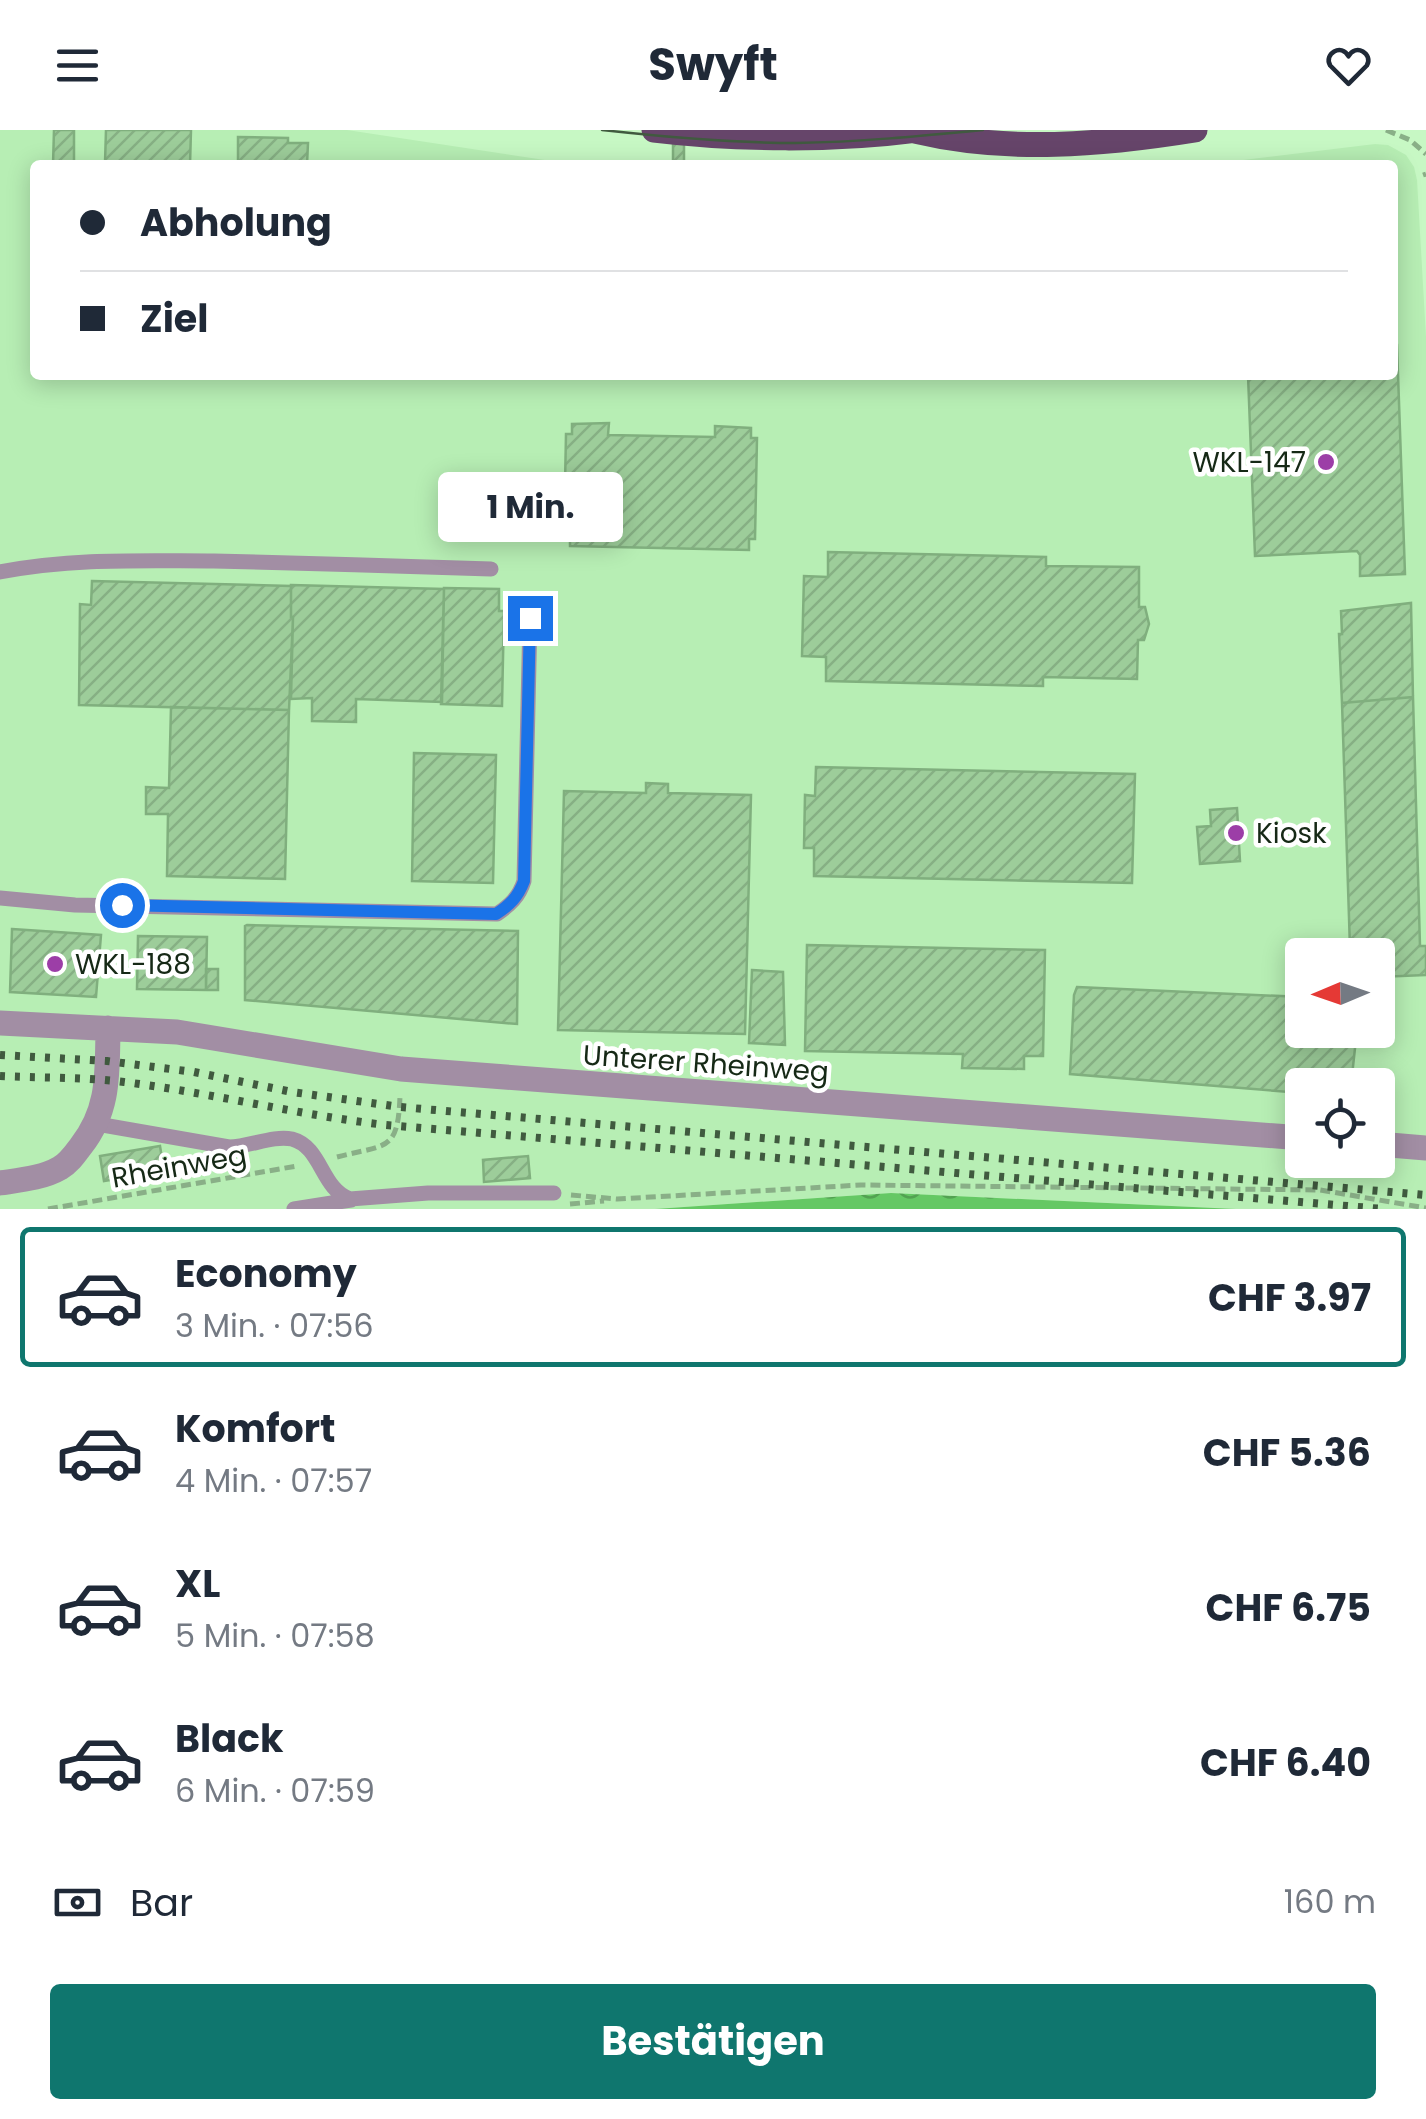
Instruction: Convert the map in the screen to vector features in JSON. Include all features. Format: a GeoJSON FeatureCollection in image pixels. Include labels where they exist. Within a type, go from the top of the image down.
{"type":"FeatureCollection","features":[{"type":"Feature","properties":{"kind":"main road"},"geometry":{"type":"LineString","coordinates":[[654,130],[815,137],[918,130],[1006,137],[1032,146],[1195,130]]}},
{"type":"Feature","properties":{"kind":"street","name":"Unterer Rheinweg"},"geometry":{"type":"LineString","coordinates":[[0,1023],[204,1035],[401,1068],[1285,1137]]}},
{"type":"Feature","properties":{"kind":"street"},"geometry":{"type":"LineString","coordinates":[[0,1183],[44,1175],[64,1166],[97,1124],[107,1080],[108,1028]]}},
{"type":"Feature","properties":{"kind":"street"},"geometry":{"type":"LineString","coordinates":[[1395,1145],[1426,1148]]}},
{"type":"Feature","properties":{"kind":"lane"},"geometry":{"type":"LineString","coordinates":[[0,572],[96,560],[491,569]]}},
{"type":"Feature","properties":{"kind":"lane"},"geometry":{"type":"LineString","coordinates":[[0,898],[76,904],[496,914],[510,905],[524,881],[530,618]]}},
{"type":"Feature","properties":{"kind":"lane"},"geometry":{"type":"LineString","coordinates":[[97,1124],[229,1146],[287,1138],[304,1144],[339,1194],[355,1199]]}},
{"type":"Feature","properties":{"kind":"lane"},"geometry":{"type":"LineString","coordinates":[[294,1209],[428,1193],[554,1193]]}},
{"type":"Feature","properties":{"kind":"path"},"geometry":{"type":"LineString","coordinates":[[1386,130],[1402,133],[1426,153]]}},
{"type":"Feature","properties":{"kind":"path","name":"Rheinweg"},"geometry":{"type":"LineString","coordinates":[[48,1209],[317,1162],[380,1146],[394,1138],[398,1126],[401,1068]]}},
{"type":"Feature","properties":{"kind":"path"},"geometry":{"type":"LineString","coordinates":[[554,1193],[617,1200],[861,1186],[1320,1190],[1426,1208]]}},
{"type":"Feature","properties":{"kind":"shaded area"},"geometry":{"type":"Polygon","coordinates":[[[0,130],[347,130],[545,160],[30,160],[30,380],[1398,380],[1398,160],[1243,160],[1375,144],[1388,145],[1406,155],[1417,180],[1426,337],[1426,1209],[1236,1209],[891,1193],[655,1209],[0,1209],[0,130]]]}},
{"type":"Feature","properties":{"kind":"water"},"geometry":{"type":"Polygon","coordinates":[[[891,1193],[1236,1209],[655,1209],[891,1193]]]}},
{"type":"Feature","properties":{"kind":"building"},"geometry":{"type":"Polygon","coordinates":[[[54,130],[74,130],[74,160],[53,160],[54,130]]]}},
{"type":"Feature","properties":{"kind":"building"},"geometry":{"type":"Polygon","coordinates":[[[106,130],[191,130],[190,160],[105,160],[106,130]]]}},
{"type":"Feature","properties":{"kind":"building"},"geometry":{"type":"Polygon","coordinates":[[[673,130],[684,130],[684,160],[673,160],[673,130]]]}},
{"type":"Feature","properties":{"kind":"building"},"geometry":{"type":"Polygon","coordinates":[[[238,137],[288,138],[288,143],[308,143],[307,160],[238,160],[238,137]]]}},
{"type":"Feature","properties":{"kind":"building","name":"WKL-147"},"geometry":{"type":"Polygon","coordinates":[[[1398,374],[1405,574],[1360,576],[1357,551],[1255,556],[1248,380],[1398,380],[1398,374]]]}},
{"type":"Feature","properties":{"kind":"building"},"geometry":{"type":"Polygon","coordinates":[[[609,423],[608,435],[715,437],[715,426],[751,428],[751,438],[757,438],[755,539],[749,539],[749,550],[570,546],[570,535],[564,535],[566,434],[572,434],[572,424],[609,423]]]}},
{"type":"Feature","properties":{"kind":"building"},"geometry":{"type":"Polygon","coordinates":[[[828,552],[1046,557],[1046,566],[1139,567],[1139,607],[1145,607],[1149,624],[1144,640],[1138,640],[1137,679],[1043,677],[1043,686],[826,681],[826,657],[802,656],[804,576],[828,577],[828,552]]]}},
{"type":"Feature","properties":{"kind":"building"},"geometry":{"type":"Polygon","coordinates":[[[92,581],[291,586],[289,710],[79,705],[80,604],[91,605],[92,581]]]}},
{"type":"Feature","properties":{"kind":"building"},"geometry":{"type":"Polygon","coordinates":[[[291,585],[444,589],[442,702],[356,699],[356,722],[312,721],[312,698],[291,699],[291,585]]]}},
{"type":"Feature","properties":{"kind":"building"},"geometry":{"type":"Polygon","coordinates":[[[444,588],[499,589],[499,611],[504,611],[502,706],[441,704],[444,588]]]}},
{"type":"Feature","properties":{"kind":"building"},"geometry":{"type":"Polygon","coordinates":[[[1411,603],[1413,697],[1342,703],[1341,611],[1411,603]]]}},
{"type":"Feature","properties":{"kind":"building"},"geometry":{"type":"Polygon","coordinates":[[[1413,697],[1420,946],[1426,946],[1426,975],[1395,976],[1395,938],[1350,938],[1342,703],[1413,697]]]}},
{"type":"Feature","properties":{"kind":"building"},"geometry":{"type":"Polygon","coordinates":[[[171,707],[289,710],[285,879],[167,876],[168,814],[146,814],[146,787],[169,788],[171,707]]]}},
{"type":"Feature","properties":{"kind":"building"},"geometry":{"type":"Polygon","coordinates":[[[414,753],[496,755],[493,883],[412,881],[414,753]]]}},
{"type":"Feature","properties":{"kind":"building"},"geometry":{"type":"Polygon","coordinates":[[[816,767],[1135,774],[1132,883],[814,876],[814,848],[804,848],[805,795],[815,796],[816,767]]]}},
{"type":"Feature","properties":{"kind":"building"},"geometry":{"type":"Polygon","coordinates":[[[646,783],[668,784],[668,793],[751,795],[745,1034],[558,1030],[564,791],[646,793],[646,783]]]}},
{"type":"Feature","properties":{"kind":"building"},"geometry":{"type":"Polygon","coordinates":[[[1237,808],[1240,861],[1200,864],[1197,827],[1211,826],[1210,810],[1237,808]]]}},
{"type":"Feature","properties":{"kind":"building"},"geometry":{"type":"Polygon","coordinates":[[[247,925],[518,931],[517,1024],[245,1000],[247,925]]]}},
{"type":"Feature","properties":{"kind":"building","name":"WKL-188"},"geometry":{"type":"Polygon","coordinates":[[[12,929],[101,935],[96,997],[10,992],[12,929]]]}},
{"type":"Feature","properties":{"kind":"building"},"geometry":{"type":"Polygon","coordinates":[[[138,936],[207,937],[206,990],[137,989],[138,936]]]}},
{"type":"Feature","properties":{"kind":"building"},"geometry":{"type":"Polygon","coordinates":[[[807,945],[1045,950],[1043,1056],[1024,1056],[1024,1069],[962,1068],[963,1054],[805,1051],[807,945]]]}},
{"type":"Feature","properties":{"kind":"building"},"geometry":{"type":"Polygon","coordinates":[[[206,969],[218,969],[218,990],[206,990],[206,969]]]}},
{"type":"Feature","properties":{"kind":"building"},"geometry":{"type":"Polygon","coordinates":[[[752,970],[783,972],[785,1045],[749,1043],[752,970]]]}},
{"type":"Feature","properties":{"kind":"building"},"geometry":{"type":"Polygon","coordinates":[[[1077,987],[1285,996],[1285,1048],[1355,1048],[1353,1068],[1285,1068],[1285,1092],[1070,1074],[1077,987]]]}},
{"type":"Feature","properties":{"kind":"building"},"geometry":{"type":"Polygon","coordinates":[[[160,1146],[164,1171],[104,1181],[100,1156],[160,1146]]]}},
{"type":"Feature","properties":{"kind":"building"},"geometry":{"type":"Polygon","coordinates":[[[528,1156],[530,1178],[484,1182],[483,1160],[528,1156]]]}},
{"type":"Feature","properties":{"kind":"tram line"},"geometry":{"type":"LineString","coordinates":[[602,130],[796,143],[983,130]]}},
{"type":"Feature","properties":{"kind":"railway"},"geometry":{"type":"LineString","coordinates":[[0,1055],[107,1061],[194,1072],[292,1092],[400,1107],[1426,1195]]}},
{"type":"Feature","properties":{"kind":"railway"},"geometry":{"type":"LineString","coordinates":[[0,1076],[124,1082],[386,1125],[1383,1209]]}},
{"type":"Feature","properties":{"kind":"place","name":"WKL-147"},"geometry":{"type":"Point","coordinates":[1326,462]}},
{"type":"Feature","properties":{"kind":"place","name":"Kiosk"},"geometry":{"type":"Point","coordinates":[1236,833]}},
{"type":"Feature","properties":{"kind":"place","name":"WKL-188"},"geometry":{"type":"Point","coordinates":[55,964]}},
{"type":"Feature","properties":{"kind":"route"},"geometry":{"type":"LineString","coordinates":[[122,905],[496,914],[510,905],[524,881],[530,618]]}}]}
